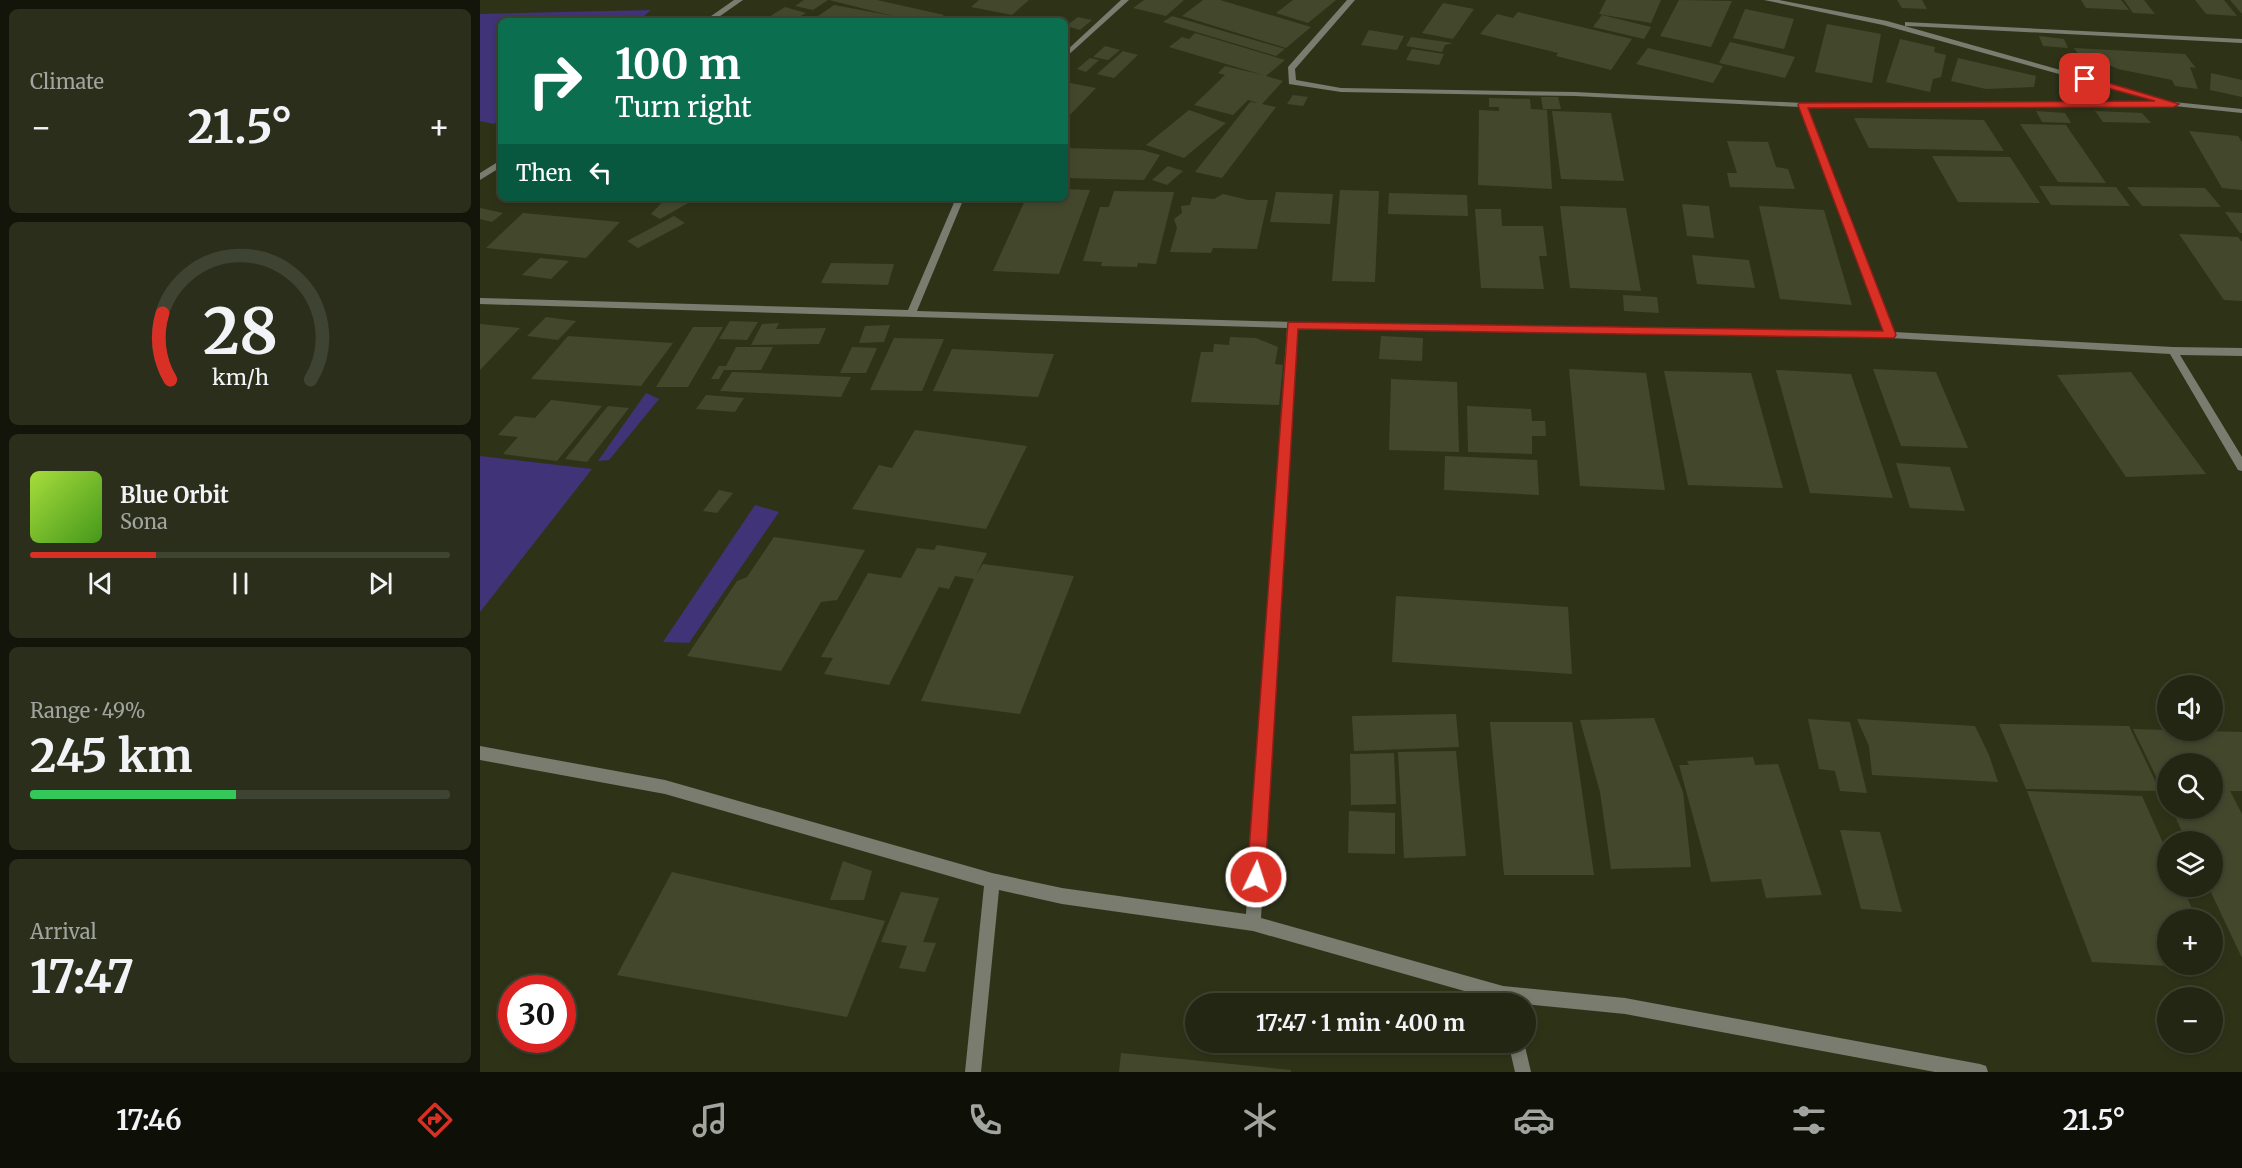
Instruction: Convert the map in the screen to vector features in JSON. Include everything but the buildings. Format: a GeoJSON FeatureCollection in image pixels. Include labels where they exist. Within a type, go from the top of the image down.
{"type":"FeatureCollection","features":[{"type":"Feature","properties":{"kind":"street"},"geometry":{"type":"LineString","coordinates":[[712,18],[739,0]]}},
{"type":"Feature","properties":{"kind":"street"},"geometry":{"type":"LineString","coordinates":[[1068,53],[1125,0]]}},
{"type":"Feature","properties":{"kind":"street"},"geometry":{"type":"LineString","coordinates":[[1351,0],[1291,69],[1292,82],[1341,90],[1575,94],[1803,105],[2174,104],[2242,111]]}},
{"type":"Feature","properties":{"kind":"street"},"geometry":{"type":"LineString","coordinates":[[1768,0],[1884,23],[2174,104]]}},
{"type":"Feature","properties":{"kind":"street"},"geometry":{"type":"LineString","coordinates":[[1884,23],[2242,41]]}},
{"type":"Feature","properties":{"kind":"street"},"geometry":{"type":"LineString","coordinates":[[1803,105],[1890,335]]}},
{"type":"Feature","properties":{"kind":"street"},"geometry":{"type":"LineString","coordinates":[[480,177],[498,165]]}},
{"type":"Feature","properties":{"kind":"street"},"geometry":{"type":"LineString","coordinates":[[911,314],[959,201]]}},
{"type":"Feature","properties":{"kind":"street"},"geometry":{"type":"LineString","coordinates":[[480,302],[1292,325],[1890,335],[2173,351],[2242,352]]}},
{"type":"Feature","properties":{"kind":"street"},"geometry":{"type":"LineString","coordinates":[[1253,924],[1292,325]]}},
{"type":"Feature","properties":{"kind":"street"},"geometry":{"type":"LineString","coordinates":[[2173,351],[2242,467]]}},
{"type":"Feature","properties":{"kind":"street"},"geometry":{"type":"LineString","coordinates":[[480,753],[664,787],[992,880],[1062,896],[1253,924],[1484,993]]}},
{"type":"Feature","properties":{"kind":"street"},"geometry":{"type":"LineString","coordinates":[[973,1072],[992,880]]}},
{"type":"Feature","properties":{"kind":"street"},"geometry":{"type":"LineString","coordinates":[[1536,1001],[1624,1006],[1980,1072]]}},
{"type":"Feature","properties":{"kind":"street"},"geometry":{"type":"LineString","coordinates":[[1519,1053],[1523,1072]]}},
{"type":"Feature","properties":{"kind":"shaded area"},"geometry":{"type":"Polygon","coordinates":[[[651,10],[642,18],[498,18],[498,121],[494,124],[480,121],[480,14],[651,10]]]}},
{"type":"Feature","properties":{"kind":"shaded area"},"geometry":{"type":"Polygon","coordinates":[[[646,393],[659,399],[609,460],[598,461],[646,393]]]}},
{"type":"Feature","properties":{"kind":"shaded area"},"geometry":{"type":"Polygon","coordinates":[[[480,456],[592,469],[480,612],[480,456]]]}},
{"type":"Feature","properties":{"kind":"shaded area"},"geometry":{"type":"Polygon","coordinates":[[[755,505],[779,512],[689,643],[663,642],[755,505]]]}},
{"type":"Feature","properties":{"kind":"route"},"geometry":{"type":"LineString","coordinates":[[1256,877],[1292,325],[1890,335],[1803,105],[2174,104],[2085,79]]}}]}
